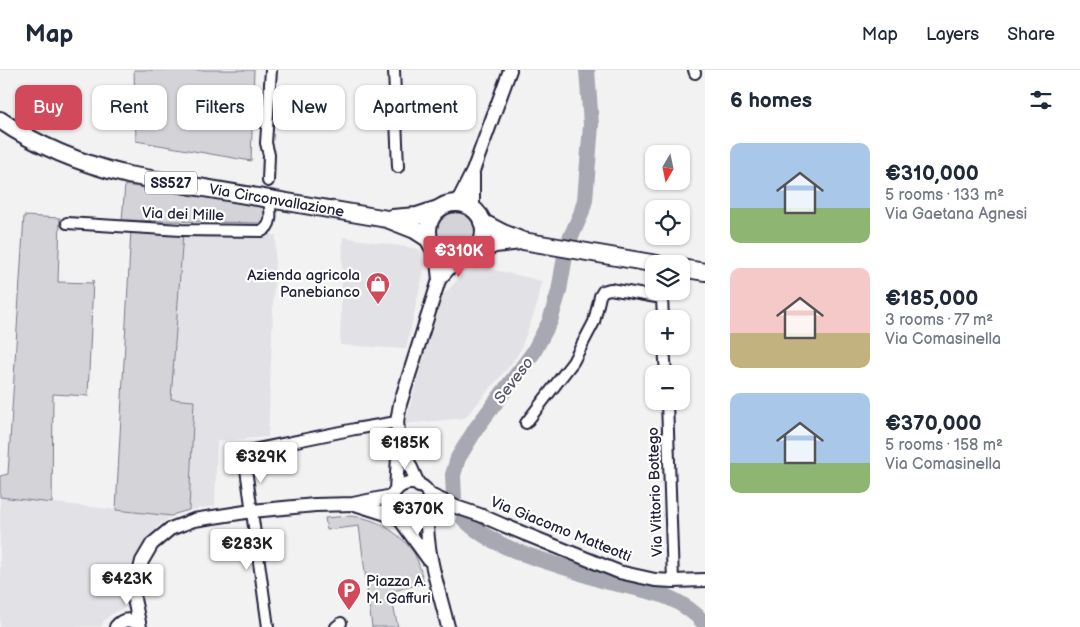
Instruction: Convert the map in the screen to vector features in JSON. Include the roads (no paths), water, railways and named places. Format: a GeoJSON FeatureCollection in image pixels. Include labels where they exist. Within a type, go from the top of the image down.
{"type":"FeatureCollection","features":[{"type":"Feature","properties":{"kind":"main road","name":"Via Circonvallazione"},"geometry":{"type":"LineString","coordinates":[[0,120],[33,140],[81,162],[104,170],[387,219],[415,230],[432,245]]}},
{"type":"Feature","properties":{"kind":"main road","name":"SS527"},"geometry":{"type":"LineString","coordinates":[[438,209],[454,203]]}},
{"type":"Feature","properties":{"kind":"main road"},"geometry":{"type":"LineString","coordinates":[[454,203],[464,204],[503,233],[523,241],[645,262]]}},
{"type":"Feature","properties":{"kind":"main road","name":"Via Circonvallazione"},"geometry":{"type":"LineString","coordinates":[[387,219],[417,216],[438,209]]}},
{"type":"Feature","properties":{"kind":"main road"},"geometry":{"type":"LineString","coordinates":[[432,245],[429,223],[438,209]]}},
{"type":"Feature","properties":{"kind":"main road"},"geometry":{"type":"LineString","coordinates":[[469,255],[483,238],[478,215]]}},
{"type":"Feature","properties":{"kind":"main road"},"geometry":{"type":"LineString","coordinates":[[469,255],[494,244],[523,241]]}},
{"type":"Feature","properties":{"kind":"main road","name":"SS527"},"geometry":{"type":"LineString","coordinates":[[432,245],[445,257],[454,259],[469,255]]}},
{"type":"Feature","properties":{"kind":"main road"},"geometry":{"type":"LineString","coordinates":[[690,270],[705,272]]}},
{"type":"Feature","properties":{"kind":"street"},"geometry":{"type":"LineString","coordinates":[[268,181],[269,153],[266,144],[271,70]]}},
{"type":"Feature","properties":{"kind":"street"},"geometry":{"type":"LineString","coordinates":[[394,70],[398,167]]}},
{"type":"Feature","properties":{"kind":"street"},"geometry":{"type":"LineString","coordinates":[[454,203],[460,197],[473,171],[510,70]]}},
{"type":"Feature","properties":{"kind":"street"},"geometry":{"type":"LineString","coordinates":[[473,171],[478,215]]}},
{"type":"Feature","properties":{"kind":"street","name":"Via dei Mille"},"geometry":{"type":"LineString","coordinates":[[67,223],[181,230],[262,231],[270,223],[269,199]]}},
{"type":"Feature","properties":{"kind":"street"},"geometry":{"type":"LineString","coordinates":[[432,245],[440,280]]}},
{"type":"Feature","properties":{"kind":"street"},"geometry":{"type":"LineString","coordinates":[[430,561],[392,510],[391,503],[394,493],[399,440],[396,422],[408,378],[440,280],[451,266],[469,255]]}},
{"type":"Feature","properties":{"kind":"street"},"geometry":{"type":"LineString","coordinates":[[526,422],[573,362],[594,322],[603,291],[610,289],[662,298],[663,310]]}},
{"type":"Feature","properties":{"kind":"street","name":"Via Vittorio Bottego"},"geometry":{"type":"LineString","coordinates":[[667,410],[672,581]]}},
{"type":"Feature","properties":{"kind":"street"},"geometry":{"type":"LineString","coordinates":[[268,627],[252,511],[246,458],[248,451],[396,422]]}},
{"type":"Feature","properties":{"kind":"street"},"geometry":{"type":"LineString","coordinates":[[399,440],[430,501],[426,534],[430,561],[448,627]]}},
{"type":"Feature","properties":{"kind":"street"},"geometry":{"type":"LineString","coordinates":[[140,627],[134,599],[136,581],[142,561],[152,544],[170,530],[194,520],[252,511],[315,505],[353,504],[394,493],[404,484],[415,484],[424,490]]}},
{"type":"Feature","properties":{"kind":"street","name":"Via Giacomo Matteotti"},"geometry":{"type":"LineString","coordinates":[[424,490],[448,506],[468,511],[619,572],[655,580],[705,580]]}},
{"type":"Feature","properties":{"kind":"street"},"geometry":{"type":"LineString","coordinates":[[353,504],[406,523],[416,523],[428,512]]}},
{"type":"Feature","properties":{"kind":"street","name":"Via Giacomo Matteotti"},"geometry":{"type":"LineString","coordinates":[[428,512],[448,506]]}},
{"type":"Feature","properties":{"kind":"street"},"geometry":{"type":"LineString","coordinates":[[119,624],[134,599]]}},
{"type":"Feature","properties":{"kind":"street"},"geometry":{"type":"LineString","coordinates":[[119,624],[131,620],[140,627]]}},
{"type":"Feature","properties":{"kind":"waterway","name":"Seveso"},"geometry":{"type":"LineString","coordinates":[[569,241],[585,200],[591,125],[587,70]]}},
{"type":"Feature","properties":{"kind":"waterway","name":"Seveso"},"geometry":{"type":"LineString","coordinates":[[454,498],[453,475],[458,458],[477,427],[533,353],[550,321],[559,291],[565,256]]}},
{"type":"Feature","properties":{"kind":"waterway","name":"Seveso"},"geometry":{"type":"LineString","coordinates":[[464,519],[487,537],[514,550],[596,579],[663,595],[685,606],[705,624]]}},
{"type":"Feature","properties":{"kind":"place","name":"Azienda agricola Panebianco"},"geometry":{"type":"Point","coordinates":[378,305]}},
{"type":"Feature","properties":{"kind":"place","name":"Piazza A. M. Gaffuri"},"geometry":{"type":"Point","coordinates":[349,611]}}]}
